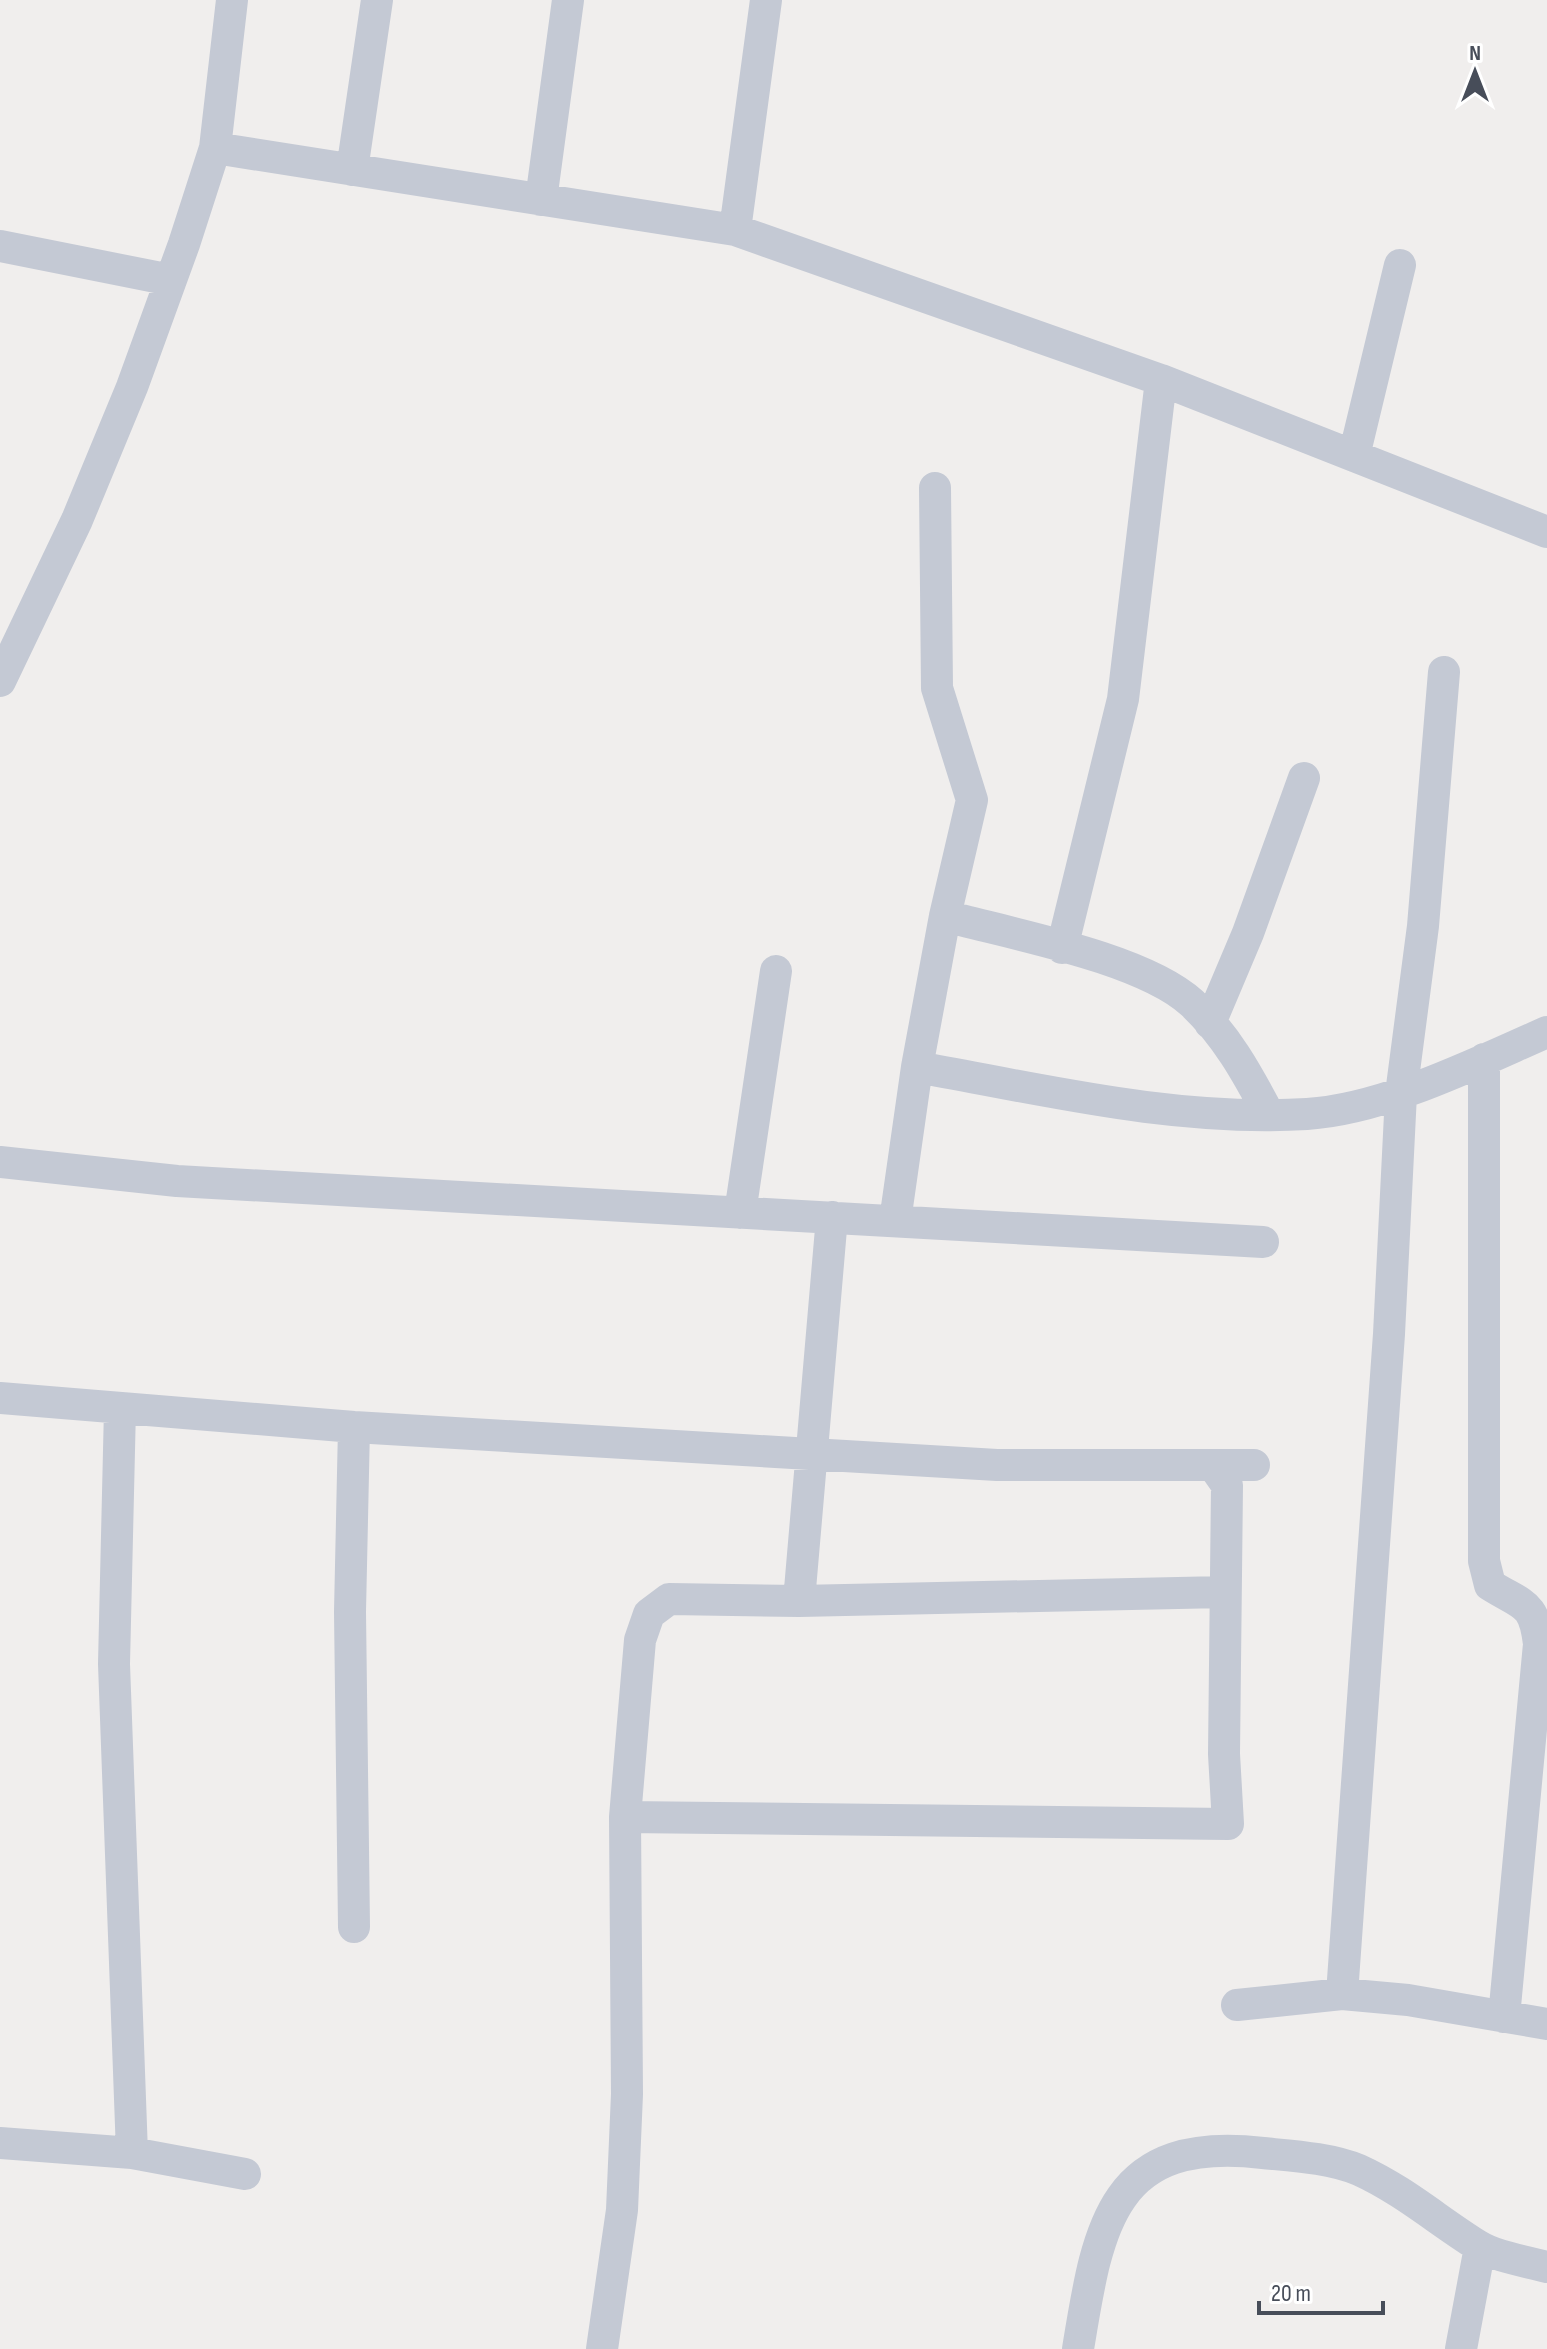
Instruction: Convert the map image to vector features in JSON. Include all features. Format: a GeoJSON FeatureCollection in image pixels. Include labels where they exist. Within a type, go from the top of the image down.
{"type":"FeatureCollection","features":[{"type":"Feature","properties":{"kind":"street"},"geometry":{"type":"LineString","coordinates":[[0,681],[77,520],[132,387],[171,280],[215,148],[232,0]]}},
{"type":"Feature","properties":{"kind":"street"},"geometry":{"type":"LineString","coordinates":[[352,170],[377,0]]}},
{"type":"Feature","properties":{"kind":"street"},"geometry":{"type":"LineString","coordinates":[[541,200],[568,0]]}},
{"type":"Feature","properties":{"kind":"street"},"geometry":{"type":"LineString","coordinates":[[735,230],[766,0]]}},
{"type":"Feature","properties":{"kind":"street"},"geometry":{"type":"LineString","coordinates":[[215,148],[735,230],[1161,380],[1547,532]]}},
{"type":"Feature","properties":{"kind":"street"},"geometry":{"type":"LineString","coordinates":[[0,246],[171,280]]}},
{"type":"Feature","properties":{"kind":"street"},"geometry":{"type":"LineString","coordinates":[[1354,456],[1400,265]]}},
{"type":"Feature","properties":{"kind":"street"},"geometry":{"type":"LineString","coordinates":[[1062,948],[1123,699],[1161,380]]}},
{"type":"Feature","properties":{"kind":"street"},"geometry":{"type":"LineString","coordinates":[[895,1221],[917,1067],[945,916],[972,800],[937,688],[935,488]]}},
{"type":"Feature","properties":{"kind":"street"},"geometry":{"type":"LineString","coordinates":[[1342,1994],[1389,1334],[1401,1094],[1423,926],[1444,672]]}},
{"type":"Feature","properties":{"kind":"street"},"geometry":{"type":"LineString","coordinates":[[1210,1023],[1248,933],[1304,778]]}},
{"type":"Feature","properties":{"kind":"street"},"geometry":{"type":"LineString","coordinates":[[945,916],[1139,969],[1190,1001],[1236,1052],[1268,1113]]}},
{"type":"Feature","properties":{"kind":"street"},"geometry":{"type":"LineString","coordinates":[[740,1213],[776,971]]}},
{"type":"Feature","properties":{"kind":"street"},"geometry":{"type":"LineString","coordinates":[[917,1067],[1072,1097],[1209,1112],[1309,1114],[1401,1094],[1547,1032]]}},
{"type":"Feature","properties":{"kind":"street"},"geometry":{"type":"LineString","coordinates":[[1484,1059],[1484,1561],[1490,1585],[1526,1603],[1536,1617],[1539,1644],[1504,2017]]}},
{"type":"Feature","properties":{"kind":"street"},"geometry":{"type":"LineString","coordinates":[[0,1162],[177,1181],[1263,1242]]}},
{"type":"Feature","properties":{"kind":"street"},"geometry":{"type":"LineString","coordinates":[[799,1601],[809,1454],[832,1217]]}},
{"type":"Feature","properties":{"kind":"street"},"geometry":{"type":"LineString","coordinates":[[0,1398],[354,1427],[997,1465],[1254,1465]]}},
{"type":"Feature","properties":{"kind":"street"},"geometry":{"type":"LineString","coordinates":[[120,1408],[114,1664],[132,2153]]}},
{"type":"Feature","properties":{"kind":"street"},"geometry":{"type":"LineString","coordinates":[[354,1427],[350,1612],[354,1927]]}},
{"type":"Feature","properties":{"kind":"street"},"geometry":{"type":"LineString","coordinates":[[625,1817],[1228,1824],[1224,1754],[1227,1485],[1213,1465]]}},
{"type":"Feature","properties":{"kind":"street"},"geometry":{"type":"LineString","coordinates":[[602,2349],[622,2210],[627,2094],[625,1817],[640,1640],[649,1614],[669,1599],[799,1601],[1224,1592]]}},
{"type":"Feature","properties":{"kind":"street"},"geometry":{"type":"LineString","coordinates":[[1237,2005],[1342,1994],[1408,2000],[1547,2024]]}},
{"type":"Feature","properties":{"kind":"street"},"geometry":{"type":"LineString","coordinates":[[0,2143],[132,2153],[245,2174]]}},
{"type":"Feature","properties":{"kind":"street"},"geometry":{"type":"LineString","coordinates":[[1078,2349],[1092,2260],[1112,2208],[1143,2173],[1187,2153],[1231,2149],[1298,2157],[1356,2169],[1412,2198],[1480,2247],[1547,2267]]}},
{"type":"Feature","properties":{"kind":"street"},"geometry":{"type":"LineString","coordinates":[[1461,2349],[1480,2247]]}}]}
